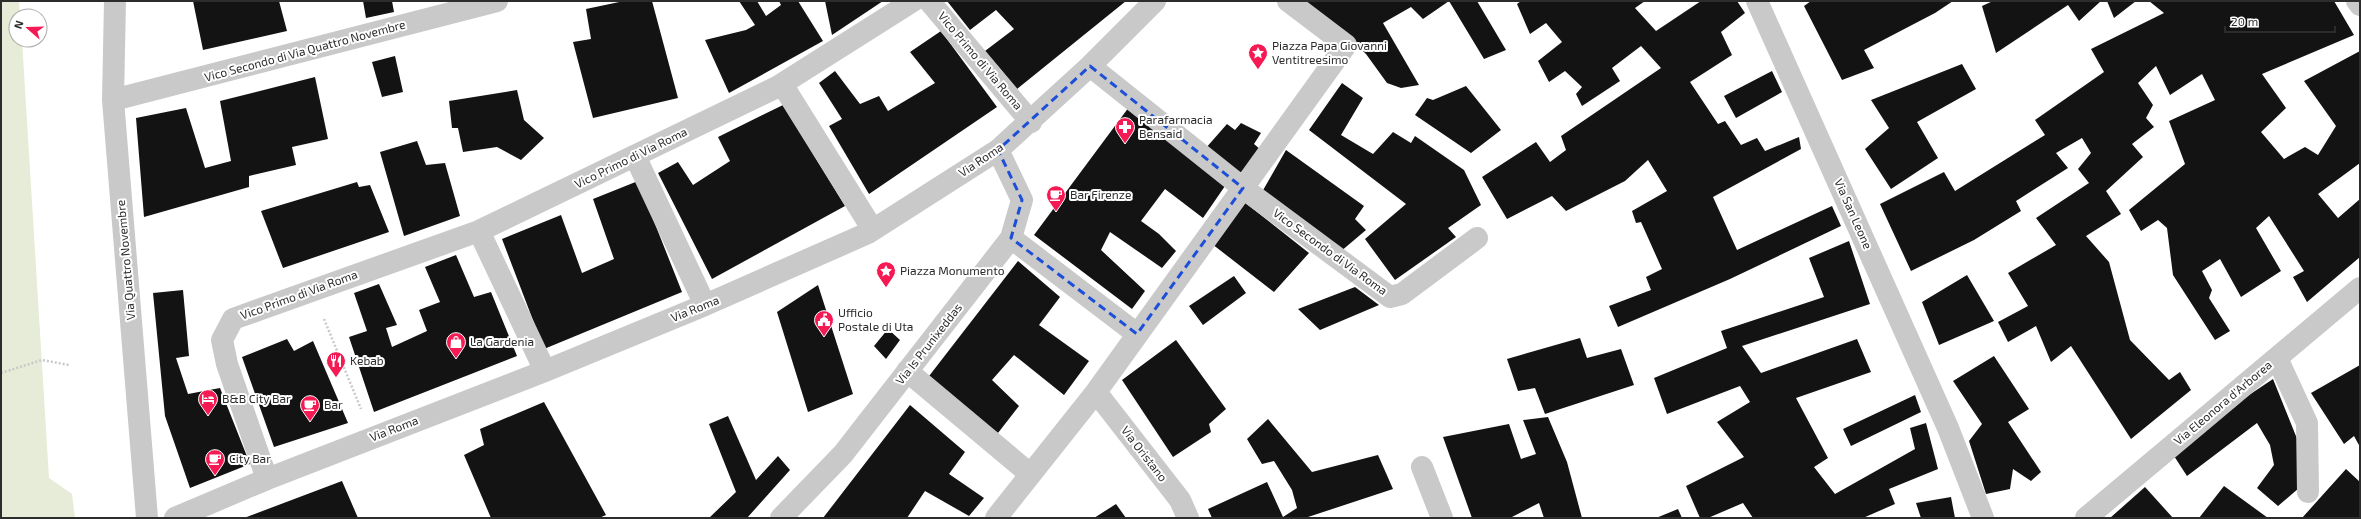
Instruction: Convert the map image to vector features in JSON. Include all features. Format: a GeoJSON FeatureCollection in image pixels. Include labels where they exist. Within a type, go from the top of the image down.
{"type":"FeatureCollection","features":[{"type":"Feature","properties":{"kind":"street","name":"Via Quattro Novembre"},"geometry":{"type":"LineString","coordinates":[[115,1],[113,100],[147,518]]}},
{"type":"Feature","properties":{"kind":"street","name":"Vico Secondo di Via Quattro Novembre"},"geometry":{"type":"LineString","coordinates":[[113,100],[497,1]]}},
{"type":"Feature","properties":{"kind":"street","name":"Vico Primo di Via Roma"},"geometry":{"type":"LineString","coordinates":[[267,478],[227,364],[222,340],[233,319],[479,231],[782,84],[913,1]]}},
{"type":"Feature","properties":{"kind":"street","name":"Vico Primo di Via Roma"},"geometry":{"type":"LineString","coordinates":[[929,1],[1031,122]]}},
{"type":"Feature","properties":{"kind":"street","name":"Via Roma"},"geometry":{"type":"LineString","coordinates":[[175,518],[267,478],[545,371],[705,305],[872,230],[998,150],[1031,122],[1155,1]]}},
{"type":"Feature","properties":{"kind":"street"},"geometry":{"type":"LineString","coordinates":[[996,518],[1096,392],[1346,45],[1288,1]]}},
{"type":"Feature","properties":{"kind":"street","name":"Via San Leone"},"geometry":{"type":"LineString","coordinates":[[1757,1],[1948,428],[1983,518]]}},
{"type":"Feature","properties":{"kind":"street"},"geometry":{"type":"LineString","coordinates":[[2357,1],[2360,6]]}},
{"type":"Feature","properties":{"kind":"street","name":"Vico Secondo di Via Roma"},"geometry":{"type":"LineString","coordinates":[[1090,66],[1243,188],[1390,297],[1402,294],[1477,238]]}},
{"type":"Feature","properties":{"kind":"street"},"geometry":{"type":"LineString","coordinates":[[782,84],[872,230]]}},
{"type":"Feature","properties":{"kind":"street","name":"Via Is Prunixeddas"},"geometry":{"type":"LineString","coordinates":[[782,518],[843,454],[1011,238],[1022,200],[998,150]]}},
{"type":"Feature","properties":{"kind":"street"},"geometry":{"type":"LineString","coordinates":[[635,156],[705,305]]}},
{"type":"Feature","properties":{"kind":"street"},"geometry":{"type":"LineString","coordinates":[[479,231],[545,371]]}},
{"type":"Feature","properties":{"kind":"street"},"geometry":{"type":"LineString","coordinates":[[1011,238],[1137,334]]}},
{"type":"Feature","properties":{"kind":"street","name":"Via Eleonora d'Arborea"},"geometry":{"type":"LineString","coordinates":[[2086,518],[2360,288]]}},
{"type":"Feature","properties":{"kind":"street"},"geometry":{"type":"LineString","coordinates":[[2277,358],[2307,424],[2308,492]]}},
{"type":"Feature","properties":{"kind":"street"},"geometry":{"type":"LineString","coordinates":[[907,371],[1030,474]]}},
{"type":"Feature","properties":{"kind":"street","name":"Via Oristano"},"geometry":{"type":"LineString","coordinates":[[1096,392],[1180,500],[1188,518]]}},
{"type":"Feature","properties":{"kind":"street"},"geometry":{"type":"LineString","coordinates":[[1422,467],[1442,518]]}},
{"type":"Feature","properties":{"kind":"path"},"geometry":{"type":"LineString","coordinates":[[312,291],[372,437]]}},
{"type":"Feature","properties":{"kind":"path"},"geometry":{"type":"LineString","coordinates":[[1,373],[42,360],[69,365]]}},
{"type":"Feature","properties":{"kind":"highlighted area"},"geometry":{"type":"Polygon","coordinates":[[[1090,66],[1243,188],[1137,334],[1011,238],[1022,200],[998,150],[1090,66]]]}},
{"type":"Feature","properties":{"kind":"green space"},"geometry":{"type":"Polygon","coordinates":[[[1,1],[19,1],[19,8],[8,8],[8,48],[22,48],[49,478],[72,494],[75,518],[1,518],[1,1]]]}},
{"type":"Feature","properties":{"kind":"building"},"geometry":{"type":"Polygon","coordinates":[[[193,1],[279,1],[287,31],[203,50],[193,1]]]}},
{"type":"Feature","properties":{"kind":"building"},"geometry":{"type":"Polygon","coordinates":[[[363,1],[392,1],[394,12],[366,18],[363,1]]]}},
{"type":"Feature","properties":{"kind":"building"},"geometry":{"type":"Polygon","coordinates":[[[624,1],[652,1],[678,98],[593,118],[573,42],[591,39],[586,9],[624,1]]]}},
{"type":"Feature","properties":{"kind":"building"},"geometry":{"type":"Polygon","coordinates":[[[739,1],[757,1],[766,16],[781,5],[779,1],[798,1],[823,41],[729,93],[705,40],[746,30],[755,25],[739,1]]]}},
{"type":"Feature","properties":{"kind":"building"},"geometry":{"type":"Polygon","coordinates":[[[825,1],[883,1],[832,35],[825,1]]]}},
{"type":"Feature","properties":{"kind":"building"},"geometry":{"type":"Polygon","coordinates":[[[947,1],[1126,1],[1017,89],[985,51],[1014,29],[996,10],[970,30],[947,1]]]}},
{"type":"Feature","properties":{"kind":"building"},"geometry":{"type":"Polygon","coordinates":[[[1302,1],[1449,1],[1423,19],[1411,7],[1383,23],[1419,85],[1401,88],[1387,83],[1366,54],[1347,36],[1302,1]]]}},
{"type":"Feature","properties":{"kind":"building"},"geometry":{"type":"Polygon","coordinates":[[[1449,1],[1477,1],[1506,50],[1484,59],[1449,1]]]}},
{"type":"Feature","properties":{"kind":"building"},"geometry":{"type":"Polygon","coordinates":[[[1521,1],[1645,1],[1635,8],[1656,31],[1701,1],[1737,1],[1745,13],[1721,32],[1732,55],[1690,82],[1718,124],[1725,121],[1741,145],[1757,138],[1765,151],[1799,137],[1801,149],[1713,197],[1737,250],[1832,206],[1841,226],[1730,279],[1618,327],[1609,306],[1651,290],[1646,277],[1662,269],[1641,222],[1636,223],[1632,211],[1667,191],[1648,160],[1625,181],[1566,211],[1552,196],[1507,219],[1482,177],[1536,142],[1550,162],[1566,150],[1561,136],[1661,68],[1641,46],[1612,68],[1620,81],[1582,106],[1576,94],[1582,87],[1565,71],[1549,82],[1538,61],[1562,42],[1546,23],[1530,34],[1517,4],[1521,1]]]}},
{"type":"Feature","properties":{"kind":"building"},"geometry":{"type":"Polygon","coordinates":[[[1811,1],[1953,1],[1935,13],[1864,50],[1874,68],[1842,80],[1804,6],[1811,1]]]}},
{"type":"Feature","properties":{"kind":"building"},"geometry":{"type":"Polygon","coordinates":[[[1993,1],[2101,1],[2079,21],[2068,5],[1996,53],[1982,6],[1993,1]]]}},
{"type":"Feature","properties":{"kind":"building"},"geometry":{"type":"Polygon","coordinates":[[[2107,1],[2136,1],[2114,18],[2107,1]]]}},
{"type":"Feature","properties":{"kind":"building"},"geometry":{"type":"Polygon","coordinates":[[[2149,1],[2334,1],[2354,35],[2262,74],[2286,108],[2261,132],[2284,159],[2305,147],[2318,155],[2336,126],[2304,81],[2360,51],[2360,163],[2318,194],[2338,218],[2360,199],[2360,257],[2307,302],[2293,277],[2304,271],[2269,216],[2256,228],[2281,271],[2241,297],[2220,259],[2202,271],[2212,290],[2209,298],[2230,331],[2215,340],[2173,275],[2167,228],[2158,220],[2141,231],[2129,210],[2185,164],[2169,121],[2215,100],[2202,74],[2170,95],[2156,66],[2138,83],[2153,105],[2146,118],[2154,127],[2132,144],[2143,157],[2106,191],[2121,214],[2086,236],[2109,262],[2130,340],[2169,380],[2180,372],[2191,390],[2131,439],[2071,346],[2051,362],[2036,326],[2008,342],[1998,322],[2028,306],[2008,273],[2056,245],[2036,218],[2089,183],[2078,169],[2091,153],[2082,138],[2056,153],[2068,168],[2016,201],[2021,211],[1974,240],[1911,271],[1880,204],[1944,172],[1955,191],[2045,135],[2035,120],[2104,72],[2091,49],[2164,13],[2149,1]]]}},
{"type":"Feature","properties":{"kind":"building"},"geometry":{"type":"Polygon","coordinates":[[[941,31],[997,107],[869,194],[829,126],[842,119],[819,83],[835,71],[860,104],[879,96],[888,111],[935,83],[910,52],[941,31]]]}},
{"type":"Feature","properties":{"kind":"building"},"geometry":{"type":"Polygon","coordinates":[[[395,56],[403,92],[382,97],[372,62],[395,56]]]}},
{"type":"Feature","properties":{"kind":"building"},"geometry":{"type":"Polygon","coordinates":[[[1962,64],[1976,89],[1917,122],[1938,158],[1891,189],[1865,149],[1889,128],[1871,100],[1962,64]]]}},
{"type":"Feature","properties":{"kind":"building"},"geometry":{"type":"Polygon","coordinates":[[[1772,71],[1782,92],[1736,118],[1724,96],[1772,71]]]}},
{"type":"Feature","properties":{"kind":"building"},"geometry":{"type":"Polygon","coordinates":[[[315,77],[328,139],[292,147],[296,165],[249,176],[249,187],[144,217],[136,118],[186,108],[205,168],[231,161],[220,101],[315,77]]]}},
{"type":"Feature","properties":{"kind":"building"},"geometry":{"type":"Polygon","coordinates":[[[1342,83],[1363,98],[1341,135],[1373,154],[1393,132],[1411,143],[1415,136],[1464,170],[1481,205],[1448,228],[1456,237],[1395,280],[1365,239],[1406,204],[1309,130],[1342,83]]]}},
{"type":"Feature","properties":{"kind":"building"},"geometry":{"type":"Polygon","coordinates":[[[1466,86],[1501,130],[1471,153],[1415,115],[1427,98],[1433,100],[1466,86]]]}},
{"type":"Feature","properties":{"kind":"building"},"geometry":{"type":"Polygon","coordinates":[[[517,90],[524,120],[544,138],[521,160],[497,147],[463,152],[458,128],[452,128],[449,101],[517,90]]]}},
{"type":"Feature","properties":{"kind":"building"},"geometry":{"type":"Polygon","coordinates":[[[783,105],[845,206],[712,279],[658,173],[678,162],[693,185],[730,161],[718,137],[783,105]]]}},
{"type":"Feature","properties":{"kind":"building"},"geometry":{"type":"Polygon","coordinates":[[[1129,107],[1225,186],[1203,218],[1165,189],[1141,221],[1159,234],[1176,251],[1162,268],[1110,232],[1101,250],[1145,291],[1132,309],[1034,235],[1129,107]]]}},
{"type":"Feature","properties":{"kind":"building"},"geometry":{"type":"Polygon","coordinates":[[[1241,123],[1261,133],[1254,144],[1261,150],[1240,175],[1205,149],[1227,124],[1235,130],[1241,123]]]}},
{"type":"Feature","properties":{"kind":"building"},"geometry":{"type":"Polygon","coordinates":[[[417,141],[426,165],[445,163],[460,216],[404,236],[380,152],[417,141]]]}},
{"type":"Feature","properties":{"kind":"building"},"geometry":{"type":"Polygon","coordinates":[[[1286,150],[1364,206],[1355,219],[1366,230],[1340,252],[1262,192],[1286,150]]]}},
{"type":"Feature","properties":{"kind":"building"},"geometry":{"type":"Polygon","coordinates":[[[638,181],[682,292],[544,349],[502,239],[561,215],[582,273],[614,259],[593,199],[638,181]]]}},
{"type":"Feature","properties":{"kind":"building"},"geometry":{"type":"Polygon","coordinates":[[[357,182],[359,187],[370,185],[389,232],[283,268],[261,211],[357,182]]]}},
{"type":"Feature","properties":{"kind":"building"},"geometry":{"type":"Polygon","coordinates":[[[1243,201],[1309,253],[1274,292],[1212,244],[1243,201]]]}},
{"type":"Feature","properties":{"kind":"building"},"geometry":{"type":"Polygon","coordinates":[[[1849,241],[1870,304],[1742,346],[1761,373],[1857,339],[1871,372],[1796,398],[1828,458],[1814,467],[1835,494],[1915,449],[1910,428],[1926,423],[1938,469],[1889,489],[1895,504],[1863,518],[1753,518],[1743,503],[1708,518],[1700,518],[1686,486],[1744,457],[1717,422],[1750,402],[1740,386],[1667,414],[1654,378],[1727,348],[1721,331],[1824,297],[1809,258],[1849,241]]]}},
{"type":"Feature","properties":{"kind":"building"},"geometry":{"type":"Polygon","coordinates":[[[456,255],[474,297],[491,292],[517,356],[374,412],[349,337],[367,331],[354,293],[379,284],[397,325],[386,328],[392,347],[427,331],[419,310],[440,302],[425,267],[456,255]]]}},
{"type":"Feature","properties":{"kind":"building"},"geometry":{"type":"Polygon","coordinates":[[[1018,261],[1060,297],[1039,325],[1089,361],[1064,395],[1014,355],[992,380],[1019,406],[998,433],[926,380],[1018,261]]]}},
{"type":"Feature","properties":{"kind":"building"},"geometry":{"type":"Polygon","coordinates":[[[1967,275],[1994,321],[1939,345],[1922,302],[1967,275]]]}},
{"type":"Feature","properties":{"kind":"building"},"geometry":{"type":"Polygon","coordinates":[[[1234,276],[1246,293],[1203,325],[1189,306],[1234,276]]]}},
{"type":"Feature","properties":{"kind":"building"},"geometry":{"type":"Polygon","coordinates":[[[818,285],[853,394],[808,412],[777,312],[818,285]]]}},
{"type":"Feature","properties":{"kind":"building"},"geometry":{"type":"Polygon","coordinates":[[[1355,287],[1379,305],[1320,330],[1298,309],[1355,287]]]}},
{"type":"Feature","properties":{"kind":"building"},"geometry":{"type":"Polygon","coordinates":[[[183,290],[189,356],[176,358],[188,394],[220,388],[250,464],[190,488],[165,416],[153,293],[183,290]]]}},
{"type":"Feature","properties":{"kind":"building"},"geometry":{"type":"Polygon","coordinates":[[[888,329],[900,340],[886,359],[874,346],[888,329]]]}},
{"type":"Feature","properties":{"kind":"building"},"geometry":{"type":"Polygon","coordinates":[[[1580,338],[1587,358],[1621,349],[1634,385],[1545,414],[1535,388],[1518,391],[1507,359],[1580,338]]]}},
{"type":"Feature","properties":{"kind":"building"},"geometry":{"type":"Polygon","coordinates":[[[287,339],[294,351],[313,341],[348,423],[274,447],[242,357],[287,339]]]}},
{"type":"Feature","properties":{"kind":"building"},"geometry":{"type":"Polygon","coordinates":[[[1176,340],[1226,409],[1209,424],[1211,432],[1173,457],[1122,380],[1176,340]]]}},
{"type":"Feature","properties":{"kind":"building"},"geometry":{"type":"Polygon","coordinates":[[[1994,356],[2029,409],[2008,422],[2041,472],[2031,481],[2013,469],[2010,489],[1986,494],[1969,441],[1982,424],[1953,381],[1994,356]]]}},
{"type":"Feature","properties":{"kind":"building"},"geometry":{"type":"Polygon","coordinates":[[[2360,365],[2360,447],[2354,436],[2344,444],[2311,393],[2360,365]]]}},
{"type":"Feature","properties":{"kind":"building"},"geometry":{"type":"Polygon","coordinates":[[[2273,379],[2306,461],[2299,488],[2278,506],[2257,488],[2274,465],[2270,445],[2257,423],[2187,476],[2174,456],[2222,413],[2273,379]]]}},
{"type":"Feature","properties":{"kind":"building"},"geometry":{"type":"Polygon","coordinates":[[[1915,395],[1921,412],[1851,446],[1843,429],[1915,395]]]}},
{"type":"Feature","properties":{"kind":"building"},"geometry":{"type":"Polygon","coordinates":[[[544,402],[606,515],[599,518],[491,518],[464,455],[484,445],[480,429],[544,402]]]}},
{"type":"Feature","properties":{"kind":"building"},"geometry":{"type":"Polygon","coordinates":[[[910,405],[965,452],[949,474],[984,498],[969,516],[925,491],[907,518],[823,518],[910,405]]]}},
{"type":"Feature","properties":{"kind":"building"},"geometry":{"type":"Polygon","coordinates":[[[728,416],[756,480],[778,456],[790,470],[747,518],[709,518],[736,492],[709,424],[728,416]]]}},
{"type":"Feature","properties":{"kind":"building"},"geometry":{"type":"Polygon","coordinates":[[[1548,417],[1567,462],[1582,518],[1544,518],[1539,503],[1510,518],[1472,518],[1443,437],[1509,424],[1521,459],[1536,454],[1523,420],[1548,417]]]}},
{"type":"Feature","properties":{"kind":"building"},"geometry":{"type":"Polygon","coordinates":[[[1268,419],[1312,472],[1378,455],[1393,489],[1305,518],[1212,518],[1208,509],[1267,482],[1283,517],[1297,508],[1292,490],[1274,461],[1262,464],[1247,439],[1268,419]]]}},
{"type":"Feature","properties":{"kind":"building"},"geometry":{"type":"Polygon","coordinates":[[[2346,469],[2360,482],[2360,518],[2302,518],[2346,469]]]}},
{"type":"Feature","properties":{"kind":"building"},"geometry":{"type":"Polygon","coordinates":[[[342,481],[358,518],[244,518],[342,481]]]}},
{"type":"Feature","properties":{"kind":"building"},"geometry":{"type":"Polygon","coordinates":[[[2224,486],[2268,518],[2199,518],[2224,486]]]}},
{"type":"Feature","properties":{"kind":"building"},"geometry":{"type":"Polygon","coordinates":[[[2145,487],[2173,518],[2110,518],[2145,487]]]}},
{"type":"Feature","properties":{"kind":"building"},"geometry":{"type":"Polygon","coordinates":[[[1951,497],[1955,518],[1921,518],[1916,503],[1951,497]]]}},
{"type":"Feature","properties":{"kind":"building"},"geometry":{"type":"Polygon","coordinates":[[[1116,504],[1126,518],[1094,518],[1116,504]]]}},
{"type":"Feature","properties":{"kind":"building"},"geometry":{"type":"Polygon","coordinates":[[[1678,509],[1682,518],[1656,518],[1678,509]]]}},
{"type":"Feature","properties":{"kind":"place","name":"Piazza Papa Giovanni Ventitreesimo"},"geometry":{"type":"Point","coordinates":[1258,70]}},
{"type":"Feature","properties":{"kind":"place","name":"Parafarmacia Bensaid"},"geometry":{"type":"Point","coordinates":[1125,144]}},
{"type":"Feature","properties":{"kind":"place","name":"Bar Firenze"},"geometry":{"type":"Point","coordinates":[1056,212]}},
{"type":"Feature","properties":{"kind":"place","name":"Piazza Monumento"},"geometry":{"type":"Point","coordinates":[886,288]}},
{"type":"Feature","properties":{"kind":"place","name":"Ufficio Postale di Uta"},"geometry":{"type":"Point","coordinates":[824,337]}},
{"type":"Feature","properties":{"kind":"place","name":"La Gardenia"},"geometry":{"type":"Point","coordinates":[456,359]}},
{"type":"Feature","properties":{"kind":"place","name":"Kebab"},"geometry":{"type":"Point","coordinates":[336,378]}},
{"type":"Feature","properties":{"kind":"place","name":"B&B City Bar"},"geometry":{"type":"Point","coordinates":[208,416]}},
{"type":"Feature","properties":{"kind":"place","name":"Bar"},"geometry":{"type":"Point","coordinates":[310,422]}},
{"type":"Feature","properties":{"kind":"place","name":"City Bar"},"geometry":{"type":"Point","coordinates":[215,476]}}]}
